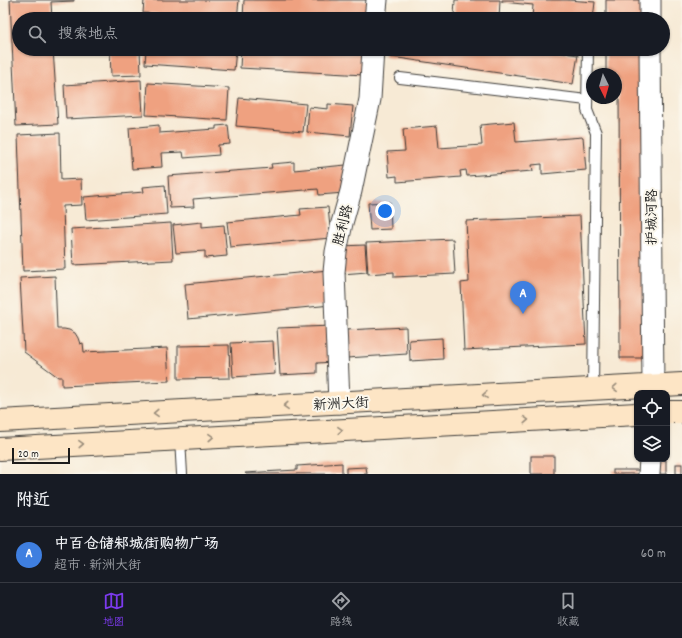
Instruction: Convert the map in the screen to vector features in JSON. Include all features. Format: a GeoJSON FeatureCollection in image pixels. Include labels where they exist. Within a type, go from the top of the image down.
{"type":"FeatureCollection","features":[{"type":"Feature","properties":{"kind":"main road","name":"新洲大街"},"geometry":{"type":"LineString","coordinates":[[0,421],[682,384]]}},
{"type":"Feature","properties":{"kind":"main road"},"geometry":{"type":"LineString","coordinates":[[670,412],[682,412]]}},
{"type":"Feature","properties":{"kind":"main road","name":"新洲大街"},"geometry":{"type":"LineString","coordinates":[[0,449],[634,414]]}},
{"type":"Feature","properties":{"kind":"street"},"geometry":{"type":"LineString","coordinates":[[376,12],[377,0]]}},
{"type":"Feature","properties":{"kind":"street"},"geometry":{"type":"LineString","coordinates":[[650,0],[650,12]]}},
{"type":"Feature","properties":{"kind":"street","name":"胜利路"},"geometry":{"type":"LineString","coordinates":[[339,403],[334,272],[340,230],[351,191],[370,99],[373,56]]}},
{"type":"Feature","properties":{"kind":"street","name":"护城河路"},"geometry":{"type":"LineString","coordinates":[[650,56],[653,386]]}},
{"type":"Feature","properties":{"kind":"street"},"geometry":{"type":"LineString","coordinates":[[650,462],[650,474]]}},
{"type":"Feature","properties":{"kind":"lane"},"geometry":{"type":"LineString","coordinates":[[588,56],[588,68]]}},
{"type":"Feature","properties":{"kind":"lane"},"geometry":{"type":"LineString","coordinates":[[400,78],[586,100]]}},
{"type":"Feature","properties":{"kind":"lane"},"geometry":{"type":"LineString","coordinates":[[587,104],[587,110],[596,133],[593,389]]}},
{"type":"Feature","properties":{"kind":"lane"},"geometry":{"type":"LineString","coordinates":[[180,439],[182,474]]}},
{"type":"Feature","properties":{"kind":"building"},"geometry":{"type":"Polygon","coordinates":[[[10,0],[74,0],[51,2],[52,12],[12,12],[12,42],[10,0]]]}},
{"type":"Feature","properties":{"kind":"building"},"geometry":{"type":"Polygon","coordinates":[[[144,0],[239,0],[238,12],[143,12],[144,0]]]}},
{"type":"Feature","properties":{"kind":"building"},"geometry":{"type":"Polygon","coordinates":[[[244,0],[368,0],[367,12],[243,12],[244,0]]]}},
{"type":"Feature","properties":{"kind":"building"},"geometry":{"type":"Polygon","coordinates":[[[455,0],[500,0],[499,12],[454,12],[455,0]]]}},
{"type":"Feature","properties":{"kind":"building"},"geometry":{"type":"Polygon","coordinates":[[[502,0],[567,0],[595,2],[594,12],[532,12],[533,5],[502,2],[502,0]]]}},
{"type":"Feature","properties":{"kind":"building"},"geometry":{"type":"Polygon","coordinates":[[[606,0],[645,0],[645,12],[606,12],[606,0]]]}},
{"type":"Feature","properties":{"kind":"building"},"geometry":{"type":"Polygon","coordinates":[[[13,56],[53,56],[58,124],[16,126],[13,56]]]}},
{"type":"Feature","properties":{"kind":"building"},"geometry":{"type":"Polygon","coordinates":[[[110,56],[140,56],[141,75],[111,76],[110,56]]]}},
{"type":"Feature","properties":{"kind":"building"},"geometry":{"type":"Polygon","coordinates":[[[146,56],[235,56],[234,70],[145,64],[146,56]]]}},
{"type":"Feature","properties":{"kind":"building"},"geometry":{"type":"Polygon","coordinates":[[[241,56],[365,56],[364,75],[240,68],[241,56]]]}},
{"type":"Feature","properties":{"kind":"building"},"geometry":{"type":"Polygon","coordinates":[[[385,56],[578,56],[573,84],[385,56]]]}},
{"type":"Feature","properties":{"kind":"building"},"geometry":{"type":"Polygon","coordinates":[[[606,56],[645,56],[645,358],[620,358],[619,104],[622,104],[622,68],[606,68],[606,56]]]}},
{"type":"Feature","properties":{"kind":"building"},"geometry":{"type":"Polygon","coordinates":[[[141,80],[143,115],[66,119],[64,85],[141,80]]]}},
{"type":"Feature","properties":{"kind":"building"},"geometry":{"type":"Polygon","coordinates":[[[148,83],[229,88],[227,120],[146,115],[148,83]]]}},
{"type":"Feature","properties":{"kind":"building"},"geometry":{"type":"Polygon","coordinates":[[[239,98],[306,104],[303,132],[236,126],[239,98]]]}},
{"type":"Feature","properties":{"kind":"building"},"geometry":{"type":"Polygon","coordinates":[[[328,104],[353,106],[350,136],[307,132],[309,107],[328,109],[328,104]]]}},
{"type":"Feature","properties":{"kind":"building"},"geometry":{"type":"Polygon","coordinates":[[[514,122],[516,142],[583,137],[586,170],[542,174],[542,164],[532,165],[533,171],[467,176],[466,170],[460,171],[461,177],[397,182],[397,176],[389,177],[387,152],[405,151],[403,129],[437,126],[439,148],[482,145],[480,125],[514,122]]]}},
{"type":"Feature","properties":{"kind":"building"},"geometry":{"type":"Polygon","coordinates":[[[159,125],[159,133],[216,129],[216,126],[228,125],[230,144],[218,145],[219,155],[184,158],[183,152],[161,153],[162,167],[132,169],[129,128],[159,125]]]}},
{"type":"Feature","properties":{"kind":"building"},"geometry":{"type":"Polygon","coordinates":[[[60,133],[61,180],[81,179],[82,205],[63,206],[65,269],[23,271],[18,135],[60,133]]]}},
{"type":"Feature","properties":{"kind":"building"},"geometry":{"type":"Polygon","coordinates":[[[294,162],[294,170],[346,165],[344,193],[319,195],[318,189],[193,199],[194,207],[170,208],[168,176],[272,168],[271,164],[294,162]]]}},
{"type":"Feature","properties":{"kind":"building"},"geometry":{"type":"Polygon","coordinates":[[[165,185],[167,214],[86,220],[84,197],[144,192],[143,187],[165,185]]]}},
{"type":"Feature","properties":{"kind":"building"},"geometry":{"type":"Polygon","coordinates":[[[390,202],[391,229],[370,230],[368,203],[390,202]]]}},
{"type":"Feature","properties":{"kind":"building"},"geometry":{"type":"Polygon","coordinates":[[[328,207],[331,238],[230,247],[227,222],[301,215],[300,209],[328,207]]]}},
{"type":"Feature","properties":{"kind":"building"},"geometry":{"type":"Polygon","coordinates":[[[580,216],[586,344],[464,350],[461,283],[469,282],[466,221],[580,216]]]}},
{"type":"Feature","properties":{"kind":"building"},"geometry":{"type":"Polygon","coordinates":[[[202,222],[202,227],[224,225],[227,256],[205,258],[205,251],[176,253],[173,225],[202,222]]]}},
{"type":"Feature","properties":{"kind":"building"},"geometry":{"type":"Polygon","coordinates":[[[171,223],[173,260],[73,265],[71,229],[171,223]]]}},
{"type":"Feature","properties":{"kind":"building"},"geometry":{"type":"Polygon","coordinates":[[[453,239],[455,274],[394,277],[394,272],[368,274],[366,243],[453,239]]]}},
{"type":"Feature","properties":{"kind":"building"},"geometry":{"type":"Polygon","coordinates":[[[365,245],[367,272],[342,274],[341,246],[365,245]]]}},
{"type":"Feature","properties":{"kind":"building"},"geometry":{"type":"Polygon","coordinates":[[[328,270],[331,305],[188,319],[185,284],[328,270]]]}},
{"type":"Feature","properties":{"kind":"building"},"geometry":{"type":"Polygon","coordinates":[[[55,276],[57,329],[69,330],[75,333],[80,344],[83,343],[84,352],[167,348],[169,381],[62,386],[62,377],[58,377],[24,352],[20,278],[55,276]]]}},
{"type":"Feature","properties":{"kind":"building"},"geometry":{"type":"Polygon","coordinates":[[[333,326],[334,362],[317,363],[317,373],[280,375],[277,328],[333,326]]]}},
{"type":"Feature","properties":{"kind":"building"},"geometry":{"type":"Polygon","coordinates":[[[406,327],[407,354],[347,358],[346,330],[406,327]]]}},
{"type":"Feature","properties":{"kind":"building"},"geometry":{"type":"Polygon","coordinates":[[[442,338],[443,359],[410,361],[409,340],[442,338]]]}},
{"type":"Feature","properties":{"kind":"building"},"geometry":{"type":"Polygon","coordinates":[[[273,341],[275,374],[233,377],[231,343],[273,341]]]}},
{"type":"Feature","properties":{"kind":"building"},"geometry":{"type":"Polygon","coordinates":[[[229,345],[230,378],[178,379],[178,346],[229,345]]]}},
{"type":"Feature","properties":{"kind":"building"},"geometry":{"type":"Polygon","coordinates":[[[531,456],[554,456],[554,474],[531,474],[531,456]]]}},
{"type":"Feature","properties":{"kind":"building"},"geometry":{"type":"Polygon","coordinates":[[[655,462],[666,462],[666,474],[655,474],[655,462]]]}},
{"type":"Feature","properties":{"kind":"building"},"geometry":{"type":"Polygon","coordinates":[[[342,463],[342,474],[245,473],[297,470],[297,466],[342,463]]]}},
{"type":"Feature","properties":{"kind":"building"},"geometry":{"type":"Polygon","coordinates":[[[676,464],[682,464],[682,474],[676,474],[676,464]]]}},
{"type":"Feature","properties":{"kind":"building"},"geometry":{"type":"Polygon","coordinates":[[[366,467],[367,474],[346,474],[346,468],[366,467]]]}},
{"type":"Feature","properties":{"kind":"building"},"geometry":{"type":"Polygon","coordinates":[[[613,470],[639,470],[639,474],[613,474],[613,470]]]}},
{"type":"Feature","properties":{"kind":"place","name":"中百仓储邾城街购物广场"},"geometry":{"type":"Point","coordinates":[523,314]}}]}
